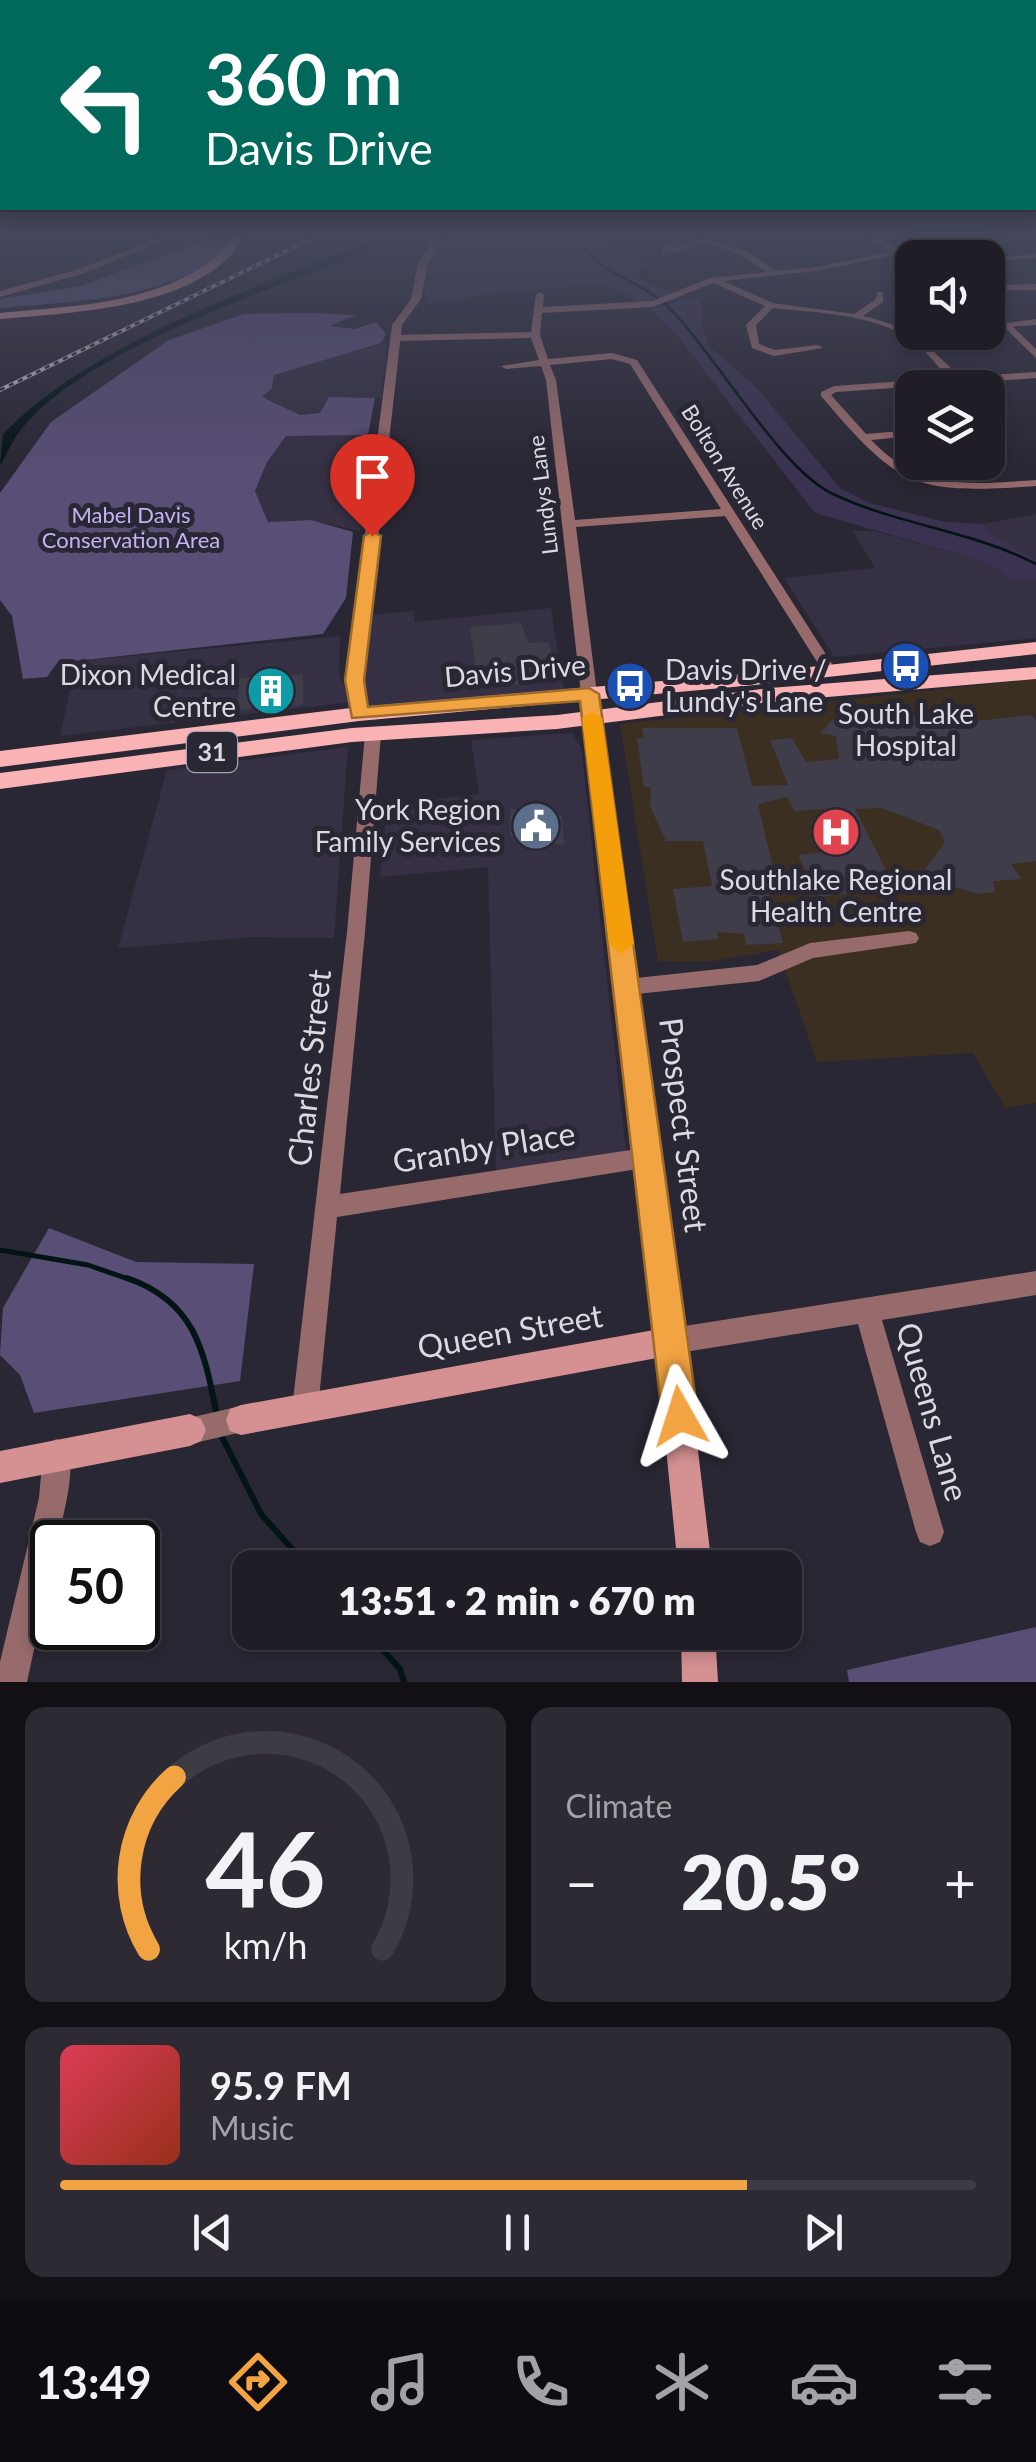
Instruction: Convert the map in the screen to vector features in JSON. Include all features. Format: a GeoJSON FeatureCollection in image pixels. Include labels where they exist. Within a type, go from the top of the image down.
{"type":"FeatureCollection","features":[{"type":"Feature","properties":{"kind":"main road","name":"Davis Drive"},"geometry":{"type":"LineString","coordinates":[[0,781],[589,694],[1036,648]]}},
{"type":"Feature","properties":{"kind":"main road","name":"Davis Drive"},"geometry":{"type":"LineString","coordinates":[[0,759],[366,724],[592,718],[770,695],[1036,672]]}},
{"type":"Feature","properties":{"kind":"main road","name":"Prospect Street"},"geometry":{"type":"LineString","coordinates":[[589,694],[650,1156],[694,1550]]}},
{"type":"Feature","properties":{"kind":"main road","name":"Queen Street"},"geometry":{"type":"LineString","coordinates":[[241,1420],[672,1341]]}},
{"type":"Feature","properties":{"kind":"main road","name":"Queen Street"},"geometry":{"type":"LineString","coordinates":[[0,1467],[190,1430]]}},
{"type":"Feature","properties":{"kind":"main road"},"geometry":{"type":"LineString","coordinates":[[699,1650],[700,1682]]}},
{"type":"Feature","properties":{"kind":"street"},"geometry":{"type":"LineString","coordinates":[[366,724],[354,680],[396,325],[404,313]]}},
{"type":"Feature","properties":{"kind":"street"},"geometry":{"type":"LineString","coordinates":[[395,338],[535,335],[539,313]]}},
{"type":"Feature","properties":{"kind":"street"},"geometry":{"type":"LineString","coordinates":[[763,313],[751,325],[755,346],[774,353],[818,348]]}},
{"type":"Feature","properties":{"kind":"street"},"geometry":{"type":"LineString","coordinates":[[837,313],[857,316],[915,338],[947,370]]}},
{"type":"Feature","properties":{"kind":"street"},"geometry":{"type":"LineString","coordinates":[[857,316],[861,313]]}},
{"type":"Feature","properties":{"kind":"street"},"geometry":{"type":"LineString","coordinates":[[1005,324],[1036,322]]}},
{"type":"Feature","properties":{"kind":"street"},"geometry":{"type":"LineString","coordinates":[[1005,324],[1036,356]]}},
{"type":"Feature","properties":{"kind":"street","name":"Lundys Lane"},"geometry":{"type":"LineString","coordinates":[[535,335],[547,364],[589,694]]}},
{"type":"Feature","properties":{"kind":"street","name":"Bolton Avenue"},"geometry":{"type":"LineString","coordinates":[[547,364],[612,356],[630,358],[829,670]]}},
{"type":"Feature","properties":{"kind":"street"},"geometry":{"type":"LineString","coordinates":[[506,366],[547,364]]}},
{"type":"Feature","properties":{"kind":"street"},"geometry":{"type":"LineString","coordinates":[[1005,377],[1036,375]]}},
{"type":"Feature","properties":{"kind":"street"},"geometry":{"type":"LineString","coordinates":[[895,386],[826,392],[898,472],[933,486],[1036,483]]}},
{"type":"Feature","properties":{"kind":"street"},"geometry":{"type":"LineString","coordinates":[[865,437],[895,434]]}},
{"type":"Feature","properties":{"kind":"street"},"geometry":{"type":"LineString","coordinates":[[569,524],[728,512]]}},
{"type":"Feature","properties":{"kind":"street","name":"Charles Street"},"geometry":{"type":"LineString","coordinates":[[305,1409],[328,1207],[366,724]]}},
{"type":"Feature","properties":{"kind":"street"},"geometry":{"type":"LineString","coordinates":[[627,986],[759,974],[810,951],[909,938]]}},
{"type":"Feature","properties":{"kind":"street","name":"Granby Place"},"geometry":{"type":"LineString","coordinates":[[328,1207],[650,1156]]}},
{"type":"Feature","properties":{"kind":"street","name":"Queen Street"},"geometry":{"type":"LineString","coordinates":[[672,1341],[1036,1283]]}},
{"type":"Feature","properties":{"kind":"street","name":"Queens Lane"},"geometry":{"type":"LineString","coordinates":[[867,1312],[930,1532]]}},
{"type":"Feature","properties":{"kind":"street","name":"Queen Street"},"geometry":{"type":"LineString","coordinates":[[190,1430],[241,1420]]}},
{"type":"Feature","properties":{"kind":"street"},"geometry":{"type":"LineString","coordinates":[[11,1682],[53,1498],[57,1453]]}},
{"type":"Feature","properties":{"kind":"shaded area"},"geometry":{"type":"Polygon","coordinates":[[[208,313],[99,367],[57,395],[24,426],[0,466],[3,434],[40,401],[84,370],[185,317],[208,313]]]}},
{"type":"Feature","properties":{"kind":"shaded area"},"geometry":{"type":"Polygon","coordinates":[[[655,313],[702,313],[702,327],[710,347],[757,388],[840,488],[869,503],[945,522],[984,524],[988,532],[1036,560],[1036,581],[1009,581],[1002,572],[972,558],[815,513],[677,335],[655,313]]]}},
{"type":"Feature","properties":{"kind":"shaded area"},"geometry":{"type":"Polygon","coordinates":[[[387,343],[381,398],[329,397],[320,413],[300,415],[261,397],[272,388],[273,375],[387,343]]]}},
{"type":"Feature","properties":{"kind":"shaded area"},"geometry":{"type":"Polygon","coordinates":[[[376,435],[360,531],[311,520],[268,522],[255,491],[266,463],[286,436],[376,435]]]}},
{"type":"Feature","properties":{"kind":"shaded area"},"geometry":{"type":"Polygon","coordinates":[[[1036,514],[1036,560],[988,532],[984,524],[1036,514]]]}},
{"type":"Feature","properties":{"kind":"shaded area"},"geometry":{"type":"Polygon","coordinates":[[[853,531],[874,531],[972,558],[1002,572],[1009,581],[1036,581],[1036,638],[834,657],[784,578],[875,568],[853,531]]]}},
{"type":"Feature","properties":{"kind":"shaded area"},"geometry":{"type":"Polygon","coordinates":[[[551,608],[564,693],[368,709],[363,704],[366,615],[415,611],[414,622],[551,608]]]}},
{"type":"Feature","properties":{"kind":"shaded area"},"geometry":{"type":"Polygon","coordinates":[[[340,636],[339,674],[350,702],[60,736],[76,661],[340,636]]]}},
{"type":"Feature","properties":{"kind":"shaded area","name":"Southlake Regional Health Centre"},"geometry":{"type":"Polygon","coordinates":[[[1036,679],[1036,1103],[1005,1108],[973,1053],[817,1062],[778,950],[708,962],[658,961],[620,724],[1036,679]]]}},
{"type":"Feature","properties":{"kind":"shaded area"},"geometry":{"type":"Polygon","coordinates":[[[572,733],[581,747],[626,1152],[496,1174],[488,867],[380,877],[387,805],[479,794],[471,740],[572,733]]]}},
{"type":"Feature","properties":{"kind":"shaded area"},"geometry":{"type":"Polygon","coordinates":[[[348,747],[334,938],[254,937],[118,948],[167,770],[348,747]]]}},
{"type":"Feature","properties":{"kind":"green space","name":"Mabel Davis Conservation Area"},"geometry":{"type":"Polygon","coordinates":[[[244,314],[356,315],[330,326],[355,329],[376,322],[386,334],[381,343],[274,375],[272,388],[262,397],[300,415],[320,413],[329,397],[375,398],[368,435],[286,436],[267,462],[255,491],[268,522],[311,520],[353,532],[346,598],[323,634],[57,663],[47,677],[23,679],[12,616],[0,600],[0,493],[51,422],[169,340],[244,314]]]}},
{"type":"Feature","properties":{"kind":"green space"},"geometry":{"type":"Polygon","coordinates":[[[49,1228],[136,1262],[254,1264],[240,1381],[34,1413],[20,1375],[0,1355],[3,1308],[49,1228]]]}},
{"type":"Feature","properties":{"kind":"green space"},"geometry":{"type":"Polygon","coordinates":[[[1036,1627],[1036,1682],[849,1682],[847,1670],[1036,1627]]]}},
{"type":"Feature","properties":{"kind":"building"},"geometry":{"type":"Polygon","coordinates":[[[521,623],[528,643],[548,642],[554,659],[539,660],[546,681],[479,688],[470,627],[521,623]]]}},
{"type":"Feature","properties":{"kind":"building","name":"Dixon Medical Centre"},"geometry":{"type":"Polygon","coordinates":[[[281,671],[281,676],[303,674],[303,704],[260,712],[260,708],[238,710],[239,679],[281,671]]]}},
{"type":"Feature","properties":{"kind":"building","name":"Southlake Regional Health Centre"},"geometry":{"type":"Polygon","coordinates":[[[911,710],[921,727],[1032,715],[1036,721],[1036,861],[1011,864],[1021,879],[993,881],[995,892],[978,894],[929,879],[924,871],[945,842],[939,830],[882,808],[855,809],[895,888],[819,897],[798,855],[842,850],[824,809],[794,811],[787,797],[758,804],[779,894],[769,893],[783,943],[746,945],[744,934],[717,932],[718,939],[683,942],[673,889],[712,886],[703,841],[666,841],[650,806],[651,787],[644,787],[637,738],[644,738],[642,728],[737,728],[752,786],[788,785],[770,740],[792,738],[806,762],[839,759],[836,736],[820,733],[833,719],[843,728],[876,725],[871,715],[911,710]]]}},
{"type":"Feature","properties":{"kind":"building","name":"York Region Family Services"},"geometry":{"type":"Polygon","coordinates":[[[510,809],[549,809],[549,815],[562,815],[564,844],[531,844],[531,836],[510,836],[510,809]]]}},
{"type":"Feature","properties":{"kind":"waterway"},"geometry":{"type":"LineString","coordinates":[[674,313],[768,434],[812,480],[858,505],[987,544],[1036,564]]}},
{"type":"Feature","properties":{"kind":"waterway"},"geometry":{"type":"LineString","coordinates":[[0,1250],[88,1265],[134,1281]]}},
{"type":"Feature","properties":{"kind":"waterway"},"geometry":{"type":"LineString","coordinates":[[127,1278],[134,1281]]}},
{"type":"Feature","properties":{"kind":"waterway"},"geometry":{"type":"LineString","coordinates":[[134,1281],[168,1301],[193,1332],[207,1370],[217,1416]]}},
{"type":"Feature","properties":{"kind":"waterway"},"geometry":{"type":"LineString","coordinates":[[221,1435],[261,1514],[293,1550]]}},
{"type":"Feature","properties":{"kind":"waterway"},"geometry":{"type":"LineString","coordinates":[[383,1650],[400,1669],[404,1682]]}},
{"type":"Feature","properties":{"kind":"railway"},"geometry":{"type":"LineString","coordinates":[[0,390],[157,313]]}},
{"type":"Feature","properties":{"kind":"slow traffic"},"geometry":{"type":"LineString","coordinates":[[592,718],[621,944]]}},
{"type":"Feature","properties":{"kind":"place","name":"South Lake Hospital"},"geometry":{"type":"Point","coordinates":[906,666]}},
{"type":"Feature","properties":{"kind":"place","name":"Davis Drive / Lundy's Lane"},"geometry":{"type":"Point","coordinates":[630,686]}},
{"type":"Feature","properties":{"kind":"place","name":"Dixon Medical Centre"},"geometry":{"type":"Point","coordinates":[271,691]}},
{"type":"Feature","properties":{"kind":"place","name":"York Region Family Services"},"geometry":{"type":"Point","coordinates":[536,826]}},
{"type":"Feature","properties":{"kind":"place","name":"Southlake Regional Health Centre"},"geometry":{"type":"Point","coordinates":[836,832]}},
{"type":"Feature","properties":{"kind":"route"},"geometry":{"type":"LineString","coordinates":[[372,536],[354,680],[360,714],[589,694],[680,1416]]}}]}
